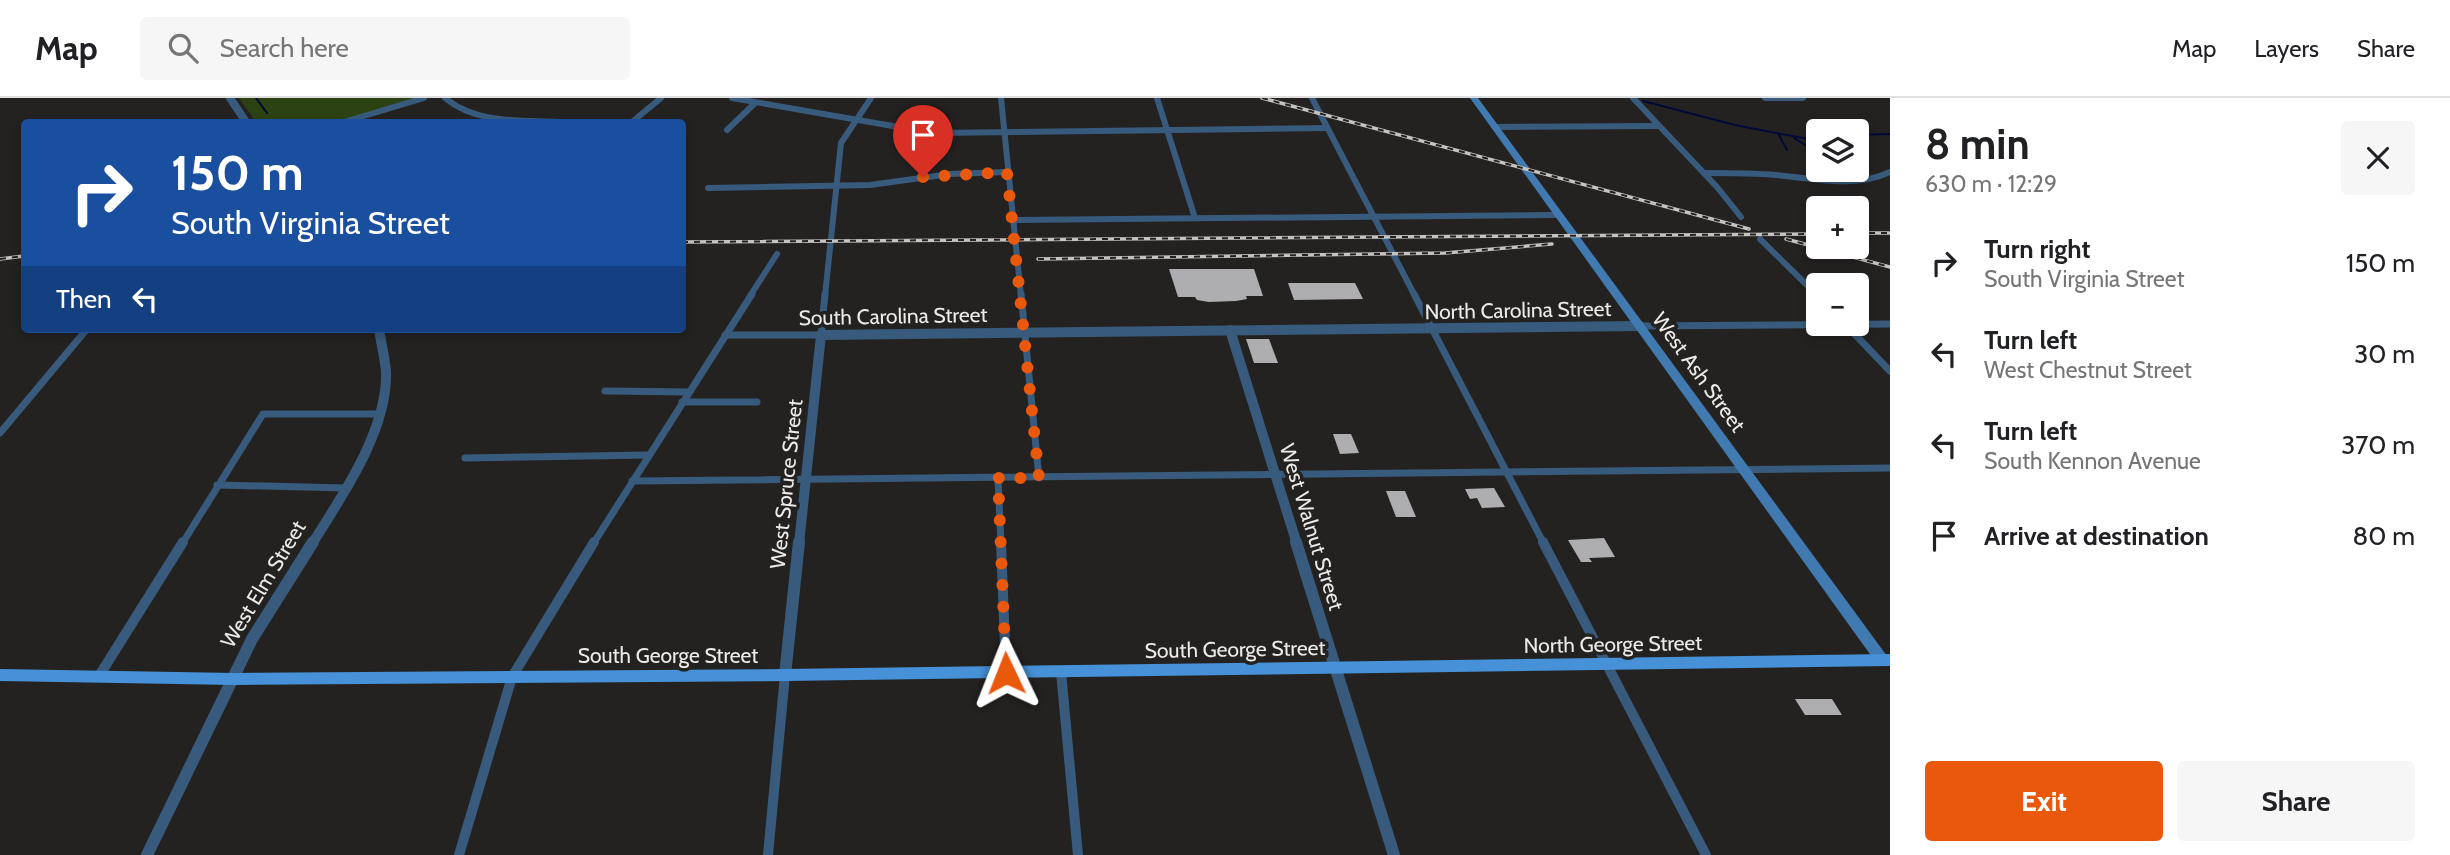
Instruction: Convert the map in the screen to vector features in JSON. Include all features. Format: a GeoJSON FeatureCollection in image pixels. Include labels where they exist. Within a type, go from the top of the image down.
{"type":"FeatureCollection","features":[{"type":"Feature","properties":{"kind":"main road","name":"West Ash Street"},"geometry":{"type":"LineString","coordinates":[[1474,98],[1887,664]]}},
{"type":"Feature","properties":{"kind":"main road","name":"North George Street"},"geometry":{"type":"LineString","coordinates":[[1336,669],[1887,664]]}},
{"type":"Feature","properties":{"kind":"main road","name":"South George Street"},"geometry":{"type":"LineString","coordinates":[[0,674],[235,680],[1336,669]]}},
{"type":"Feature","properties":{"kind":"street"},"geometry":{"type":"LineString","coordinates":[[230,98],[244,119]]}},
{"type":"Feature","properties":{"kind":"street"},"geometry":{"type":"LineString","coordinates":[[354,119],[424,98]]}},
{"type":"Feature","properties":{"kind":"street"},"geometry":{"type":"LineString","coordinates":[[445,98],[463,111],[509,119]]}},
{"type":"Feature","properties":{"kind":"street"},"geometry":{"type":"LineString","coordinates":[[636,119],[661,98]]}},
{"type":"Feature","properties":{"kind":"street"},"geometry":{"type":"LineString","coordinates":[[732,98],[933,133],[1327,128]]}},
{"type":"Feature","properties":{"kind":"street","name":"West Spruce Street"},"geometry":{"type":"LineString","coordinates":[[768,855],[841,143],[871,98]]}},
{"type":"Feature","properties":{"kind":"street"},"geometry":{"type":"LineString","coordinates":[[1001,98],[1039,478]]}},
{"type":"Feature","properties":{"kind":"street"},"geometry":{"type":"LineString","coordinates":[[1157,98],[1195,218]]}},
{"type":"Feature","properties":{"kind":"street"},"geometry":{"type":"LineString","coordinates":[[1312,98],[1706,855]]}},
{"type":"Feature","properties":{"kind":"street"},"geometry":{"type":"LineString","coordinates":[[1633,98],[1704,173],[1741,217]]}},
{"type":"Feature","properties":{"kind":"street"},"geometry":{"type":"LineString","coordinates":[[1765,98],[1803,98]]}},
{"type":"Feature","properties":{"kind":"street"},"geometry":{"type":"LineString","coordinates":[[727,130],[755,103]]}},
{"type":"Feature","properties":{"kind":"street"},"geometry":{"type":"LineString","coordinates":[[1495,127],[1659,126]]}},
{"type":"Feature","properties":{"kind":"street"},"geometry":{"type":"LineString","coordinates":[[708,188],[882,184],[950,174],[1007,172]]}},
{"type":"Feature","properties":{"kind":"street"},"geometry":{"type":"LineString","coordinates":[[1704,173],[1755,173],[1843,180],[1878,178],[1890,172]]}},
{"type":"Feature","properties":{"kind":"street"},"geometry":{"type":"LineString","coordinates":[[1012,220],[1558,215]]}},
{"type":"Feature","properties":{"kind":"street"},"geometry":{"type":"LineString","coordinates":[[1760,239],[1806,284]]}},
{"type":"Feature","properties":{"kind":"street"},"geometry":{"type":"LineString","coordinates":[[458,855],[512,677],[648,455],[777,254]]}},
{"type":"Feature","properties":{"kind":"street","name":"North Carolina Street"},"geometry":{"type":"LineString","coordinates":[[1230,330],[1806,324]]}},
{"type":"Feature","properties":{"kind":"street","name":"North Carolina Street"},"geometry":{"type":"LineString","coordinates":[[1869,324],[1890,324]]}},
{"type":"Feature","properties":{"kind":"street","name":"South Carolina Street"},"geometry":{"type":"LineString","coordinates":[[725,335],[1230,330]]}},
{"type":"Feature","properties":{"kind":"street","name":"West Walnut Street"},"geometry":{"type":"LineString","coordinates":[[1230,330],[1394,855]]}},
{"type":"Feature","properties":{"kind":"street"},"geometry":{"type":"LineString","coordinates":[[0,433],[84,333]]}},
{"type":"Feature","properties":{"kind":"street","name":"West Elm Street"},"geometry":{"type":"LineString","coordinates":[[147,855],[235,680],[242,656],[346,488],[369,445],[386,376],[380,333]]}},
{"type":"Feature","properties":{"kind":"street"},"geometry":{"type":"LineString","coordinates":[[1856,336],[1890,371]]}},
{"type":"Feature","properties":{"kind":"street"},"geometry":{"type":"LineString","coordinates":[[605,391],[689,391]]}},
{"type":"Feature","properties":{"kind":"street"},"geometry":{"type":"LineString","coordinates":[[682,402],[757,402]]}},
{"type":"Feature","properties":{"kind":"street"},"geometry":{"type":"LineString","coordinates":[[99,676],[263,414],[378,414]]}},
{"type":"Feature","properties":{"kind":"street"},"geometry":{"type":"LineString","coordinates":[[465,458],[648,455]]}},
{"type":"Feature","properties":{"kind":"street"},"geometry":{"type":"LineString","coordinates":[[632,481],[1890,468]]}},
{"type":"Feature","properties":{"kind":"street"},"geometry":{"type":"LineString","coordinates":[[998,478],[1006,673]]}},
{"type":"Feature","properties":{"kind":"street"},"geometry":{"type":"LineString","coordinates":[[217,485],[346,488]]}},
{"type":"Feature","properties":{"kind":"street"},"geometry":{"type":"LineString","coordinates":[[1061,672],[1078,855]]}},
{"type":"Feature","properties":{"kind":"green space"},"geometry":{"type":"Polygon","coordinates":[[[239,98],[417,98],[349,119],[254,119],[239,98]]]}},
{"type":"Feature","properties":{"kind":"building"},"geometry":{"type":"Polygon","coordinates":[[[1169,269],[1254,269],[1263,296],[1209,302],[1197,300],[1195,297],[1178,297],[1169,269]]]}},
{"type":"Feature","properties":{"kind":"building"},"geometry":{"type":"Polygon","coordinates":[[[1288,283],[1355,283],[1363,299],[1294,300],[1288,283]]]}},
{"type":"Feature","properties":{"kind":"building"},"geometry":{"type":"Polygon","coordinates":[[[1246,339],[1269,339],[1278,363],[1254,363],[1246,339]]]}},
{"type":"Feature","properties":{"kind":"building"},"geometry":{"type":"Polygon","coordinates":[[[1333,434],[1351,434],[1359,453],[1340,454],[1333,434]]]}},
{"type":"Feature","properties":{"kind":"building"},"geometry":{"type":"Polygon","coordinates":[[[1494,488],[1505,507],[1482,508],[1477,498],[1470,499],[1465,489],[1494,488]]]}},
{"type":"Feature","properties":{"kind":"building"},"geometry":{"type":"Polygon","coordinates":[[[1386,491],[1405,491],[1416,517],[1396,517],[1386,491]]]}},
{"type":"Feature","properties":{"kind":"building"},"geometry":{"type":"Polygon","coordinates":[[[1604,538],[1615,557],[1589,558],[1592,562],[1581,562],[1568,540],[1604,538]]]}},
{"type":"Feature","properties":{"kind":"building"},"geometry":{"type":"Polygon","coordinates":[[[1795,699],[1832,699],[1842,715],[1805,715],[1795,699]]]}},
{"type":"Feature","properties":{"kind":"waterway"},"geometry":{"type":"LineString","coordinates":[[256,98],[267,113]]}},
{"type":"Feature","properties":{"kind":"waterway"},"geometry":{"type":"LineString","coordinates":[[1643,101],[1735,125],[1806,139]]}},
{"type":"Feature","properties":{"kind":"waterway"},"geometry":{"type":"LineString","coordinates":[[1869,135],[1890,134]]}},
{"type":"Feature","properties":{"kind":"waterway"},"geometry":{"type":"LineString","coordinates":[[1779,135],[1787,150]]}},
{"type":"Feature","properties":{"kind":"waterway"},"geometry":{"type":"LineString","coordinates":[[1794,138],[1806,146]]}},
{"type":"Feature","properties":{"kind":"railway"},"geometry":{"type":"LineString","coordinates":[[1262,98],[1749,229]]}},
{"type":"Feature","properties":{"kind":"railway"},"geometry":{"type":"LineString","coordinates":[[1869,233],[1890,233]]}},
{"type":"Feature","properties":{"kind":"railway"},"geometry":{"type":"LineString","coordinates":[[686,242],[1806,234]]}},
{"type":"Feature","properties":{"kind":"railway"},"geometry":{"type":"LineString","coordinates":[[1786,239],[1890,267]]}},
{"type":"Feature","properties":{"kind":"railway"},"geometry":{"type":"LineString","coordinates":[[1038,259],[1445,253],[1552,244]]}},
{"type":"Feature","properties":{"kind":"railway"},"geometry":{"type":"LineString","coordinates":[[0,259],[21,256]]}},
{"type":"Feature","properties":{"kind":"route"},"geometry":{"type":"LineString","coordinates":[[923,177],[1007,172],[1039,478],[998,478],[1006,673]]}}]}
